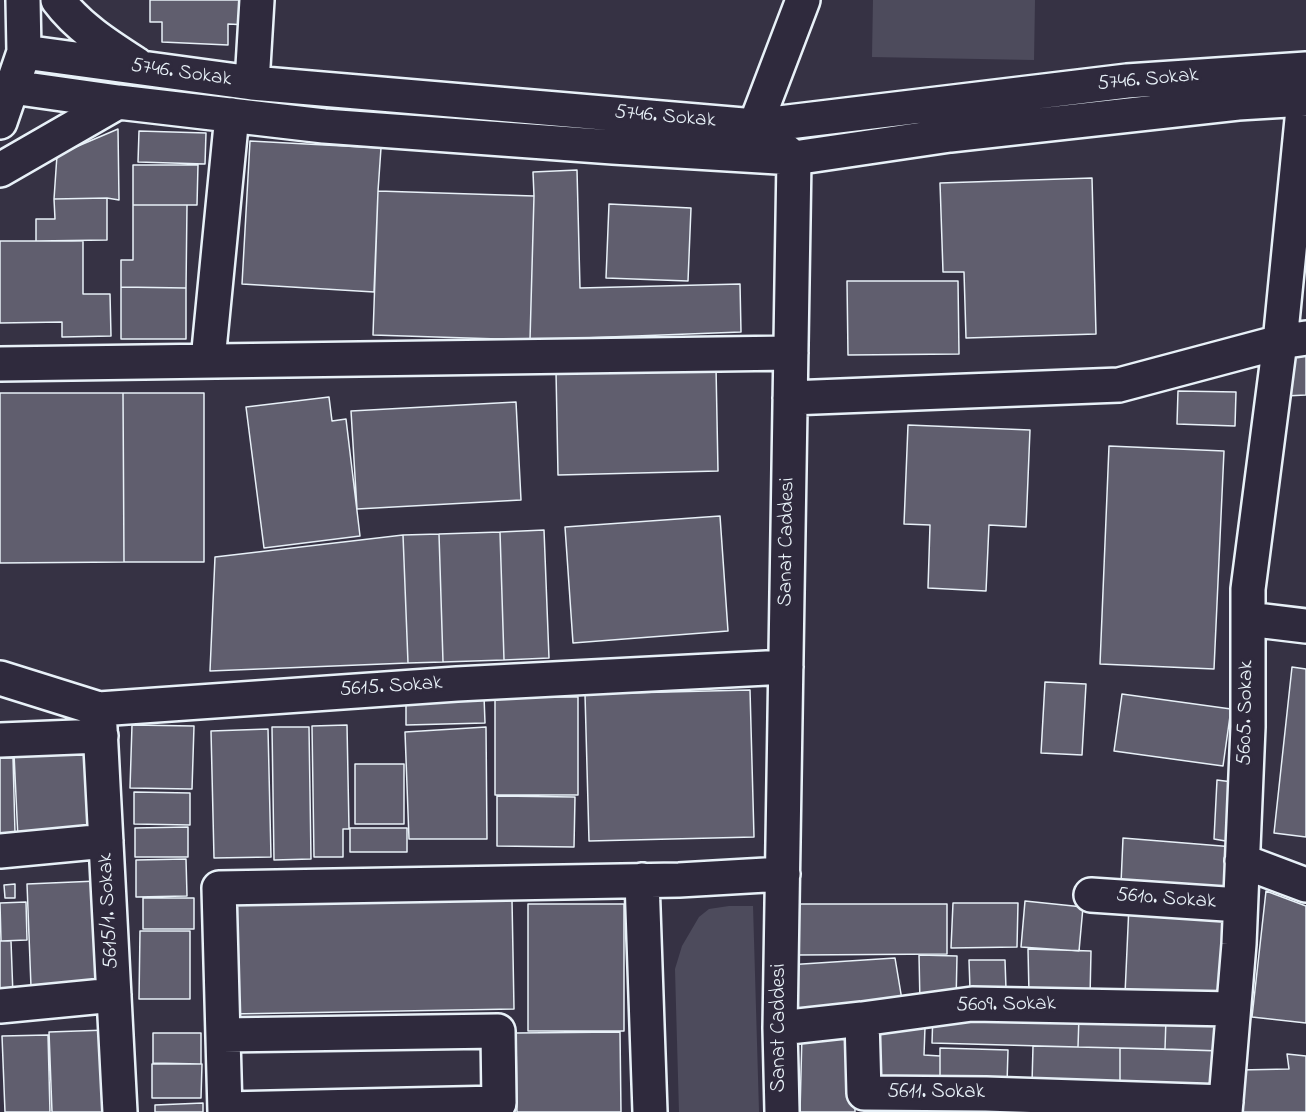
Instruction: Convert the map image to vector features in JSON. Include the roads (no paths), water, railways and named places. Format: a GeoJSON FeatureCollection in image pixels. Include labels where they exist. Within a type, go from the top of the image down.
{"type":"FeatureCollection","features":[{"type":"Feature","properties":{"kind":"street"},"geometry":{"type":"LineString","coordinates":[[0,122],[24,52],[23,0]]}},
{"type":"Feature","properties":{"kind":"street"},"geometry":{"type":"LineString","coordinates":[[58,0],[65,10],[99,39],[143,68]]}},
{"type":"Feature","properties":{"kind":"street"},"geometry":{"type":"LineString","coordinates":[[252,83],[257,0]]}},
{"type":"Feature","properties":{"kind":"street"},"geometry":{"type":"LineString","coordinates":[[794,158],[755,126],[803,0]]}},
{"type":"Feature","properties":{"kind":"street","name":"5746. Sokak"},"geometry":{"type":"LineString","coordinates":[[24,52],[252,83],[755,126],[1127,81],[1305,89]]}},
{"type":"Feature","properties":{"kind":"street"},"geometry":{"type":"LineString","coordinates":[[12,87],[118,102],[336,127],[794,158],[950,135],[1238,103],[1305,89]]}},
{"type":"Feature","properties":{"kind":"street","name":"5605. Sokak"},"geometry":{"type":"LineString","coordinates":[[1226,1107],[1240,905],[1248,727],[1248,589],[1293,340],[1305,89]]}},
{"type":"Feature","properties":{"kind":"street"},"geometry":{"type":"LineString","coordinates":[[0,170],[118,102]]}},
{"type":"Feature","properties":{"kind":"street"},"geometry":{"type":"LineString","coordinates":[[208,360],[232,115]]}},
{"type":"Feature","properties":{"kind":"street","name":"Sanat Caddesi"},"geometry":{"type":"LineString","coordinates":[[782,1112],[780,1028],[794,158]]}},
{"type":"Feature","properties":{"kind":"street"},"geometry":{"type":"LineString","coordinates":[[790,398],[1119,384],[1293,340]]}},
{"type":"Feature","properties":{"kind":"street"},"geometry":{"type":"LineString","coordinates":[[0,364],[791,353]]}},
{"type":"Feature","properties":{"kind":"street"},"geometry":{"type":"LineString","coordinates":[[1248,619],[1306,626]]}},
{"type":"Feature","properties":{"kind":"street","name":"5615. Sokak"},"geometry":{"type":"LineString","coordinates":[[0,678],[100,722],[457,684],[786,667]]}},
{"type":"Feature","properties":{"kind":"street"},"geometry":{"type":"LineString","coordinates":[[0,740],[100,722]]}},
{"type":"Feature","properties":{"kind":"street","name":"5615/1. Sokak"},"geometry":{"type":"LineString","coordinates":[[100,722],[120,1112]]}},
{"type":"Feature","properties":{"kind":"street"},"geometry":{"type":"LineString","coordinates":[[0,851],[106,841]]}},
{"type":"Feature","properties":{"kind":"street"},"geometry":{"type":"LineString","coordinates":[[1242,861],[1306,885]]}},
{"type":"Feature","properties":{"kind":"street"},"geometry":{"type":"LineString","coordinates":[[223,1035],[498,1032],[499,1103],[225,1110],[219,888],[642,880],[783,874]]}},
{"type":"Feature","properties":{"kind":"street"},"geometry":{"type":"LineString","coordinates":[[642,880],[650,1112]]}},
{"type":"Feature","properties":{"kind":"street","name":"5610. Sokak"},"geometry":{"type":"LineString","coordinates":[[1091,895],[1240,905]]}},
{"type":"Feature","properties":{"kind":"street"},"geometry":{"type":"LineString","coordinates":[[0,1006],[114,995]]}},
{"type":"Feature","properties":{"kind":"street","name":"5609. Sokak"},"geometry":{"type":"LineString","coordinates":[[780,1028],[972,1004],[1233,1009]]}},
{"type":"Feature","properties":{"kind":"street","name":"5611. Sokak"},"geometry":{"type":"LineString","coordinates":[[862,1019],[864,1103],[1226,1107]]}}]}
